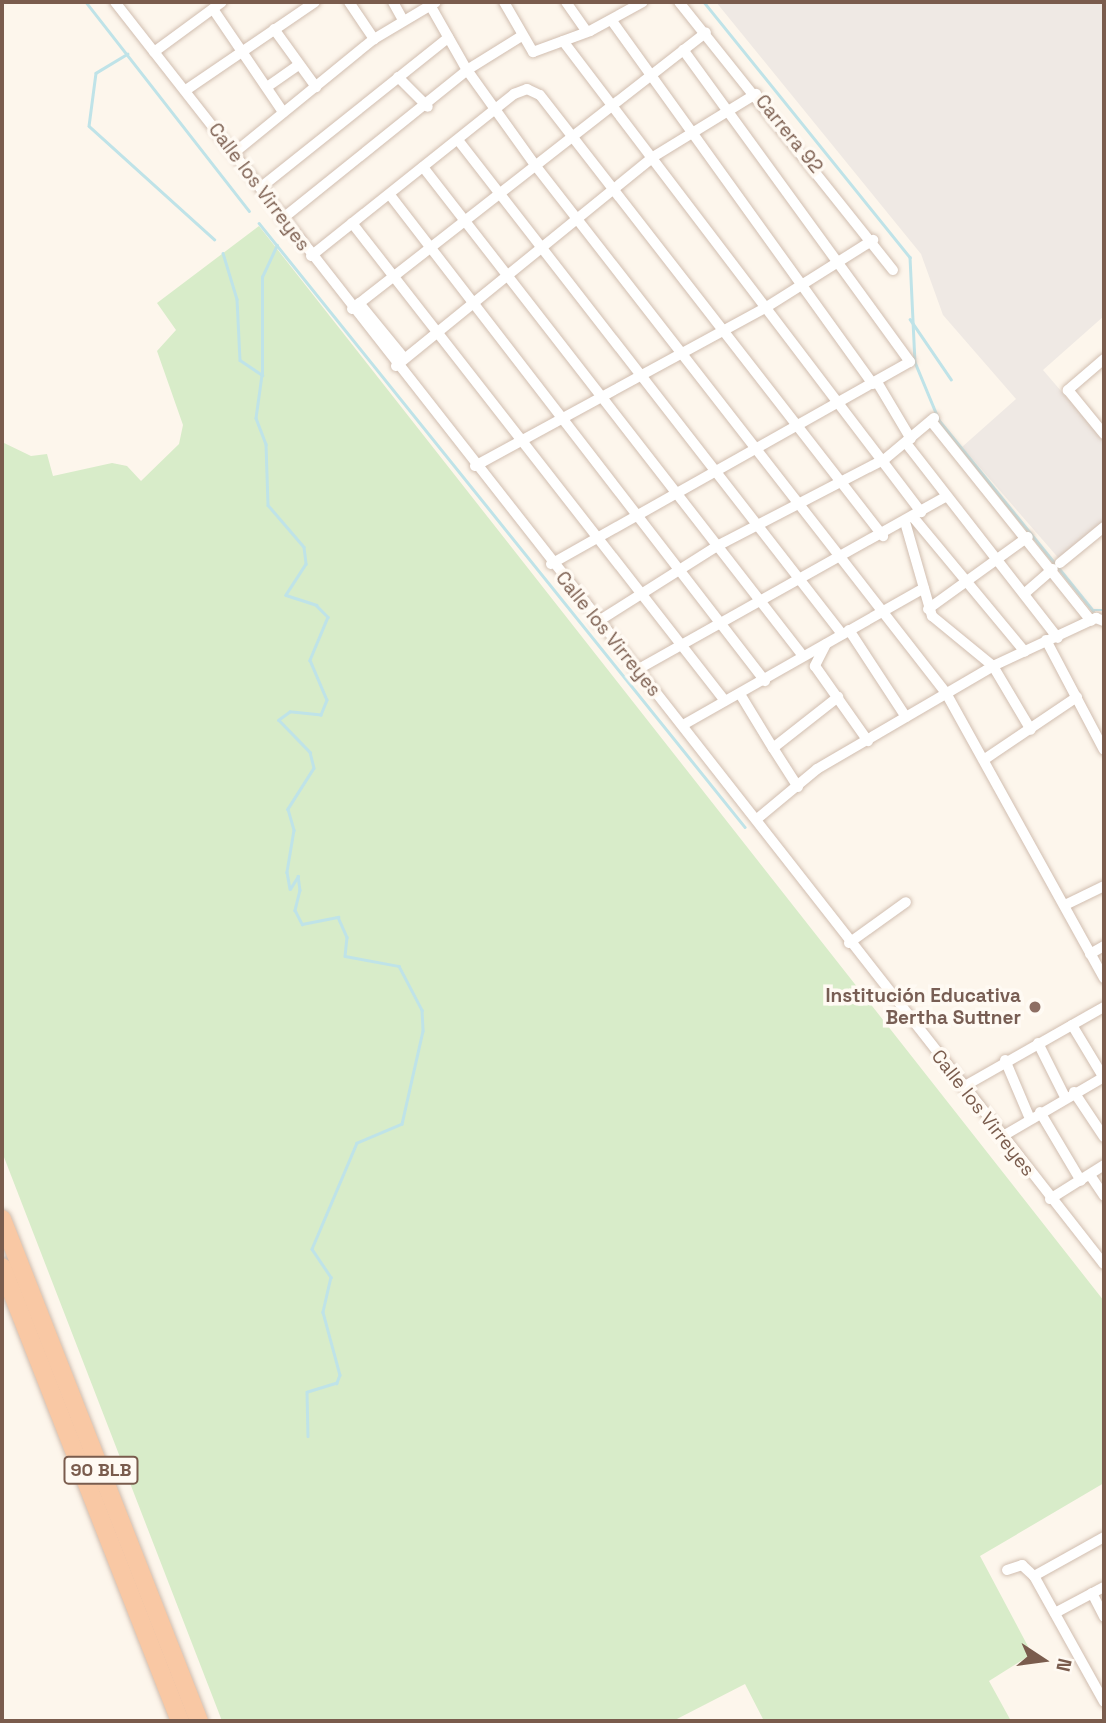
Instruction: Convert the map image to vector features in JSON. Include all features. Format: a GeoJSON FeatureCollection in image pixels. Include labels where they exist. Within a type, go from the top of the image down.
{"type":"FeatureCollection","features":[{"type":"Feature","properties":{"kind":"highway","name":"90 BLB"},"geometry":{"type":"LineString","coordinates":[[2,1220],[200,1721]]}},
{"type":"Feature","properties":{"kind":"highway"},"geometry":{"type":"LineString","coordinates":[[2,1267],[180,1721]]}},
{"type":"Feature","properties":{"kind":"street","name":"Calle los Virreyes"},"geometry":{"type":"LineString","coordinates":[[114,2],[186,90],[311,256],[356,306],[400,362],[475,466],[551,564],[635,671],[683,725],[849,943],[1104,1264]]}},
{"type":"Feature","properties":{"kind":"street"},"geometry":{"type":"LineString","coordinates":[[186,90],[315,2]]}},
{"type":"Feature","properties":{"kind":"street"},"geometry":{"type":"LineString","coordinates":[[349,2],[373,39]]}},
{"type":"Feature","properties":{"kind":"street"},"geometry":{"type":"LineString","coordinates":[[393,2],[403,20]]}},
{"type":"Feature","properties":{"kind":"street"},"geometry":{"type":"LineString","coordinates":[[504,2],[520,37],[533,52],[612,20],[643,2]]}},
{"type":"Feature","properties":{"kind":"street"},"geometry":{"type":"LineString","coordinates":[[566,2],[586,31]]}},
{"type":"Feature","properties":{"kind":"street","name":"Carrera 92"},"geometry":{"type":"LineString","coordinates":[[679,2],[873,240],[893,270]]}},
{"type":"Feature","properties":{"kind":"street"},"geometry":{"type":"LineString","coordinates":[[234,153],[373,39],[433,3],[448,38],[467,70],[535,165],[845,556],[882,610],[946,693],[985,759],[1104,978]]}},
{"type":"Feature","properties":{"kind":"street"},"geometry":{"type":"LineString","coordinates":[[153,52],[217,5],[241,50],[284,112]]}},
{"type":"Feature","properties":{"kind":"street"},"geometry":{"type":"LineString","coordinates":[[612,20],[648,79],[875,383],[944,497],[1058,638]]}},
{"type":"Feature","properties":{"kind":"street"},"geometry":{"type":"LineString","coordinates":[[274,29],[316,87]]}},
{"type":"Feature","properties":{"kind":"street"},"geometry":{"type":"LineString","coordinates":[[356,306],[706,32]]}},
{"type":"Feature","properties":{"kind":"street"},"geometry":{"type":"LineString","coordinates":[[282,219],[428,107],[467,70],[520,37]]}},
{"type":"Feature","properties":{"kind":"street"},"geometry":{"type":"LineString","coordinates":[[260,188],[448,38]]}},
{"type":"Feature","properties":{"kind":"street"},"geometry":{"type":"LineString","coordinates":[[563,41],[610,109],[653,158],[840,406],[885,459],[913,517],[1025,652]]}},
{"type":"Feature","properties":{"kind":"street"},"geometry":{"type":"LineString","coordinates":[[551,564],[717,470],[802,428],[910,362],[842,263],[684,50]]}},
{"type":"Feature","properties":{"kind":"street"},"geometry":{"type":"LineString","coordinates":[[267,88],[299,65]]}},
{"type":"Feature","properties":{"kind":"street"},"geometry":{"type":"LineString","coordinates":[[398,77],[428,107]]}},
{"type":"Feature","properties":{"kind":"street"},"geometry":{"type":"LineString","coordinates":[[311,256],[527,89],[540,95],[726,328],[883,536]]}},
{"type":"Feature","properties":{"kind":"street"},"geometry":{"type":"LineString","coordinates":[[400,362],[472,298],[688,131],[756,94]]}},
{"type":"Feature","properties":{"kind":"street"},"geometry":{"type":"LineString","coordinates":[[458,140],[501,191],[801,578],[846,632],[906,717]]}},
{"type":"Feature","properties":{"kind":"street"},"geometry":{"type":"LineString","coordinates":[[423,167],[507,271],[804,656],[815,666],[868,741]]}},
{"type":"Feature","properties":{"kind":"street"},"geometry":{"type":"LineString","coordinates":[[390,195],[564,415],[765,681]]}},
{"type":"Feature","properties":{"kind":"street"},"geometry":{"type":"LineString","coordinates":[[352,223],[438,327],[685,645],[725,701]]}},
{"type":"Feature","properties":{"kind":"street"},"geometry":{"type":"LineString","coordinates":[[475,466],[640,372],[765,308],[842,263],[873,240]]}},
{"type":"Feature","properties":{"kind":"street"},"geometry":{"type":"LineString","coordinates":[[1103,363],[1069,390],[1104,434]]}},
{"type":"Feature","properties":{"kind":"street"},"geometry":{"type":"LineString","coordinates":[[597,622],[642,590],[719,545],[885,459],[932,420],[1028,537],[1057,566],[1091,621]]}},
{"type":"Feature","properties":{"kind":"street"},"geometry":{"type":"LineString","coordinates":[[635,671],[801,578],[883,536],[944,497]]}},
{"type":"Feature","properties":{"kind":"street"},"geometry":{"type":"LineString","coordinates":[[913,517],[928,609],[993,666],[1031,730]]}},
{"type":"Feature","properties":{"kind":"street"},"geometry":{"type":"LineString","coordinates":[[1024,594],[1104,527]]}},
{"type":"Feature","properties":{"kind":"street"},"geometry":{"type":"LineString","coordinates":[[928,609],[1028,537]]}},
{"type":"Feature","properties":{"kind":"street"},"geometry":{"type":"LineString","coordinates":[[683,725],[765,681],[882,610],[924,588]]}},
{"type":"Feature","properties":{"kind":"street"},"geometry":{"type":"LineString","coordinates":[[757,819],[798,786],[906,717],[993,666],[1091,621],[1104,621]]}},
{"type":"Feature","properties":{"kind":"street"},"geometry":{"type":"LineString","coordinates":[[1046,640],[1104,750]]}},
{"type":"Feature","properties":{"kind":"street"},"geometry":{"type":"LineString","coordinates":[[815,666],[826,644]]}},
{"type":"Feature","properties":{"kind":"street"},"geometry":{"type":"LineString","coordinates":[[740,694],[798,786]]}},
{"type":"Feature","properties":{"kind":"street"},"geometry":{"type":"LineString","coordinates":[[773,748],[838,696]]}},
{"type":"Feature","properties":{"kind":"street"},"geometry":{"type":"LineString","coordinates":[[985,759],[1077,696]]}},
{"type":"Feature","properties":{"kind":"street"},"geometry":{"type":"LineString","coordinates":[[1065,905],[1104,886]]}},
{"type":"Feature","properties":{"kind":"street"},"geometry":{"type":"LineString","coordinates":[[849,943],[906,902]]}},
{"type":"Feature","properties":{"kind":"street"},"geometry":{"type":"LineString","coordinates":[[1090,954],[1104,946]]}},
{"type":"Feature","properties":{"kind":"street"},"geometry":{"type":"LineString","coordinates":[[963,1087],[1005,1060],[1104,1007]]}},
{"type":"Feature","properties":{"kind":"street"},"geometry":{"type":"LineString","coordinates":[[1003,1136],[1070,1095],[1104,1078],[1072,1026]]}},
{"type":"Feature","properties":{"kind":"street"},"geometry":{"type":"LineString","coordinates":[[1038,1043],[1070,1095],[1104,1137]]}},
{"type":"Feature","properties":{"kind":"street"},"geometry":{"type":"LineString","coordinates":[[1005,1060],[1035,1116],[1085,1178],[1104,1196]]}},
{"type":"Feature","properties":{"kind":"street"},"geometry":{"type":"LineString","coordinates":[[1050,1199],[1104,1165]]}},
{"type":"Feature","properties":{"kind":"street"},"geometry":{"type":"LineString","coordinates":[[1034,1576],[1104,1537]]}},
{"type":"Feature","properties":{"kind":"street"},"geometry":{"type":"LineString","coordinates":[[1007,1570],[1023,1565],[1034,1576],[1104,1702]]}},
{"type":"Feature","properties":{"kind":"street"},"geometry":{"type":"LineString","coordinates":[[1055,1613],[1104,1587]]}},
{"type":"Feature","properties":{"kind":"street"},"geometry":{"type":"LineString","coordinates":[[1092,1593],[1104,1617]]}},
{"type":"Feature","properties":{"kind":"shaded area"},"geometry":{"type":"Polygon","coordinates":[[[716,2],[1104,2],[1104,316],[1043,370],[1104,441],[1104,523],[1061,561],[962,447],[1016,399],[943,315],[921,254],[716,2]]]}},
{"type":"Feature","properties":{"kind":"green space"},"geometry":{"type":"Polygon","coordinates":[[[259,226],[1104,1301],[1104,1483],[980,1556],[1032,1654],[989,1681],[1011,1721],[764,1721],[745,1684],[673,1721],[222,1721],[2,1152],[2,442],[31,456],[47,454],[53,476],[112,463],[127,466],[141,481],[179,444],[183,425],[157,351],[176,330],[157,303],[259,226]]]}},
{"type":"Feature","properties":{"kind":"waterway"},"geometry":{"type":"LineString","coordinates":[[86,2],[249,211]]}},
{"type":"Feature","properties":{"kind":"waterway"},"geometry":{"type":"LineString","coordinates":[[704,2],[910,257],[915,362],[939,420],[1093,610],[1104,610]]}},
{"type":"Feature","properties":{"kind":"waterway"},"geometry":{"type":"LineString","coordinates":[[128,54],[96,73],[89,126],[214,239]]}},
{"type":"Feature","properties":{"kind":"waterway"},"geometry":{"type":"LineString","coordinates":[[259,223],[745,827]]}},
{"type":"Feature","properties":{"kind":"waterway"},"geometry":{"type":"LineString","coordinates":[[262,375],[262,277],[277,245]]}},
{"type":"Feature","properties":{"kind":"waterway"},"geometry":{"type":"LineString","coordinates":[[223,253],[237,299],[240,360],[262,375],[256,418],[266,444],[268,505],[304,547],[306,564],[286,595],[316,605],[328,617],[310,660],[327,700],[321,715],[290,712],[279,720],[310,752],[314,768],[288,809],[294,830],[287,872],[290,889],[298,876],[300,890],[295,910],[302,924],[338,917],[347,937],[345,956],[399,966],[422,1010],[423,1031],[402,1124],[357,1143],[312,1249],[331,1277],[323,1312],[340,1375],[337,1383],[307,1392],[308,1436]]}},
{"type":"Feature","properties":{"kind":"waterway"},"geometry":{"type":"LineString","coordinates":[[910,319],[951,379]]}},
{"type":"Feature","properties":{"kind":"place","name":"Institución Educativa Bertha Suttner"},"geometry":{"type":"Point","coordinates":[1035,1007]}}]}
